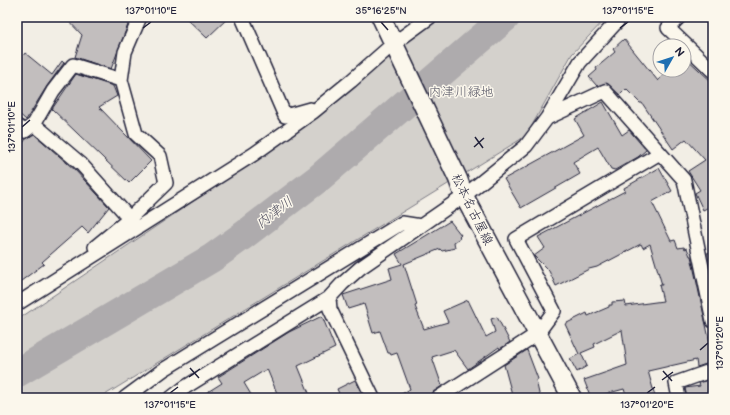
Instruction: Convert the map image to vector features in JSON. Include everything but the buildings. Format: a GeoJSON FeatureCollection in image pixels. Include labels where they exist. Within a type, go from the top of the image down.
{"type":"FeatureCollection","features":[{"type":"Feature","properties":{"kind":"main road","name":"松本名古屋線"},"geometry":{"type":"LineString","coordinates":[[381,17],[394,48],[461,187],[572,398]]}},
{"type":"Feature","properties":{"kind":"street"},"geometry":{"type":"LineString","coordinates":[[78,266],[85,254],[128,220],[166,183],[160,156],[136,134],[121,80],[125,52],[140,17]]}},
{"type":"Feature","properties":{"kind":"street"},"geometry":{"type":"LineString","coordinates":[[242,17],[285,116],[310,109],[313,112]]}},
{"type":"Feature","properties":{"kind":"street"},"geometry":{"type":"LineString","coordinates":[[17,304],[254,154],[313,112],[394,48],[430,17]]}},
{"type":"Feature","properties":{"kind":"street"},"geometry":{"type":"LineString","coordinates":[[171,398],[184,388],[329,298],[360,268],[421,226],[461,187],[526,146],[547,118],[580,62],[621,17]]}},
{"type":"Feature","properties":{"kind":"street"},"geometry":{"type":"LineString","coordinates":[[679,17],[668,28],[713,71]]}},
{"type":"Feature","properties":{"kind":"street"},"geometry":{"type":"LineString","coordinates":[[17,126],[25,131],[34,124],[53,91],[73,65],[121,80]]}},
{"type":"Feature","properties":{"kind":"street"},"geometry":{"type":"LineString","coordinates":[[547,118],[605,91],[684,180],[713,321]]}},
{"type":"Feature","properties":{"kind":"street"},"geometry":{"type":"LineString","coordinates":[[34,124],[81,164],[124,212],[128,220]]}},
{"type":"Feature","properties":{"kind":"street"},"geometry":{"type":"LineString","coordinates":[[438,398],[537,334],[554,311],[516,240],[660,153]]}},
{"type":"Feature","properties":{"kind":"street"},"geometry":{"type":"LineString","coordinates":[[125,398],[163,370],[402,223],[421,226]]}},
{"type":"Feature","properties":{"kind":"street"},"geometry":{"type":"LineString","coordinates":[[329,298],[330,309],[373,398]]}},
{"type":"Feature","properties":{"kind":"street"},"geometry":{"type":"LineString","coordinates":[[678,398],[676,383],[713,370]]}},
{"type":"Feature","properties":{"kind":"green space","name":"内津川緑地"},"geometry":{"type":"Polygon","coordinates":[[[438,17],[607,17],[572,54],[526,136],[100,398],[17,398],[17,320],[256,159],[438,17]]]}},
{"type":"Feature","properties":{"kind":"waterway","name":"内津川"},"geometry":{"type":"LineString","coordinates":[[17,373],[212,258],[244,235],[319,178],[506,17]]}}]}
